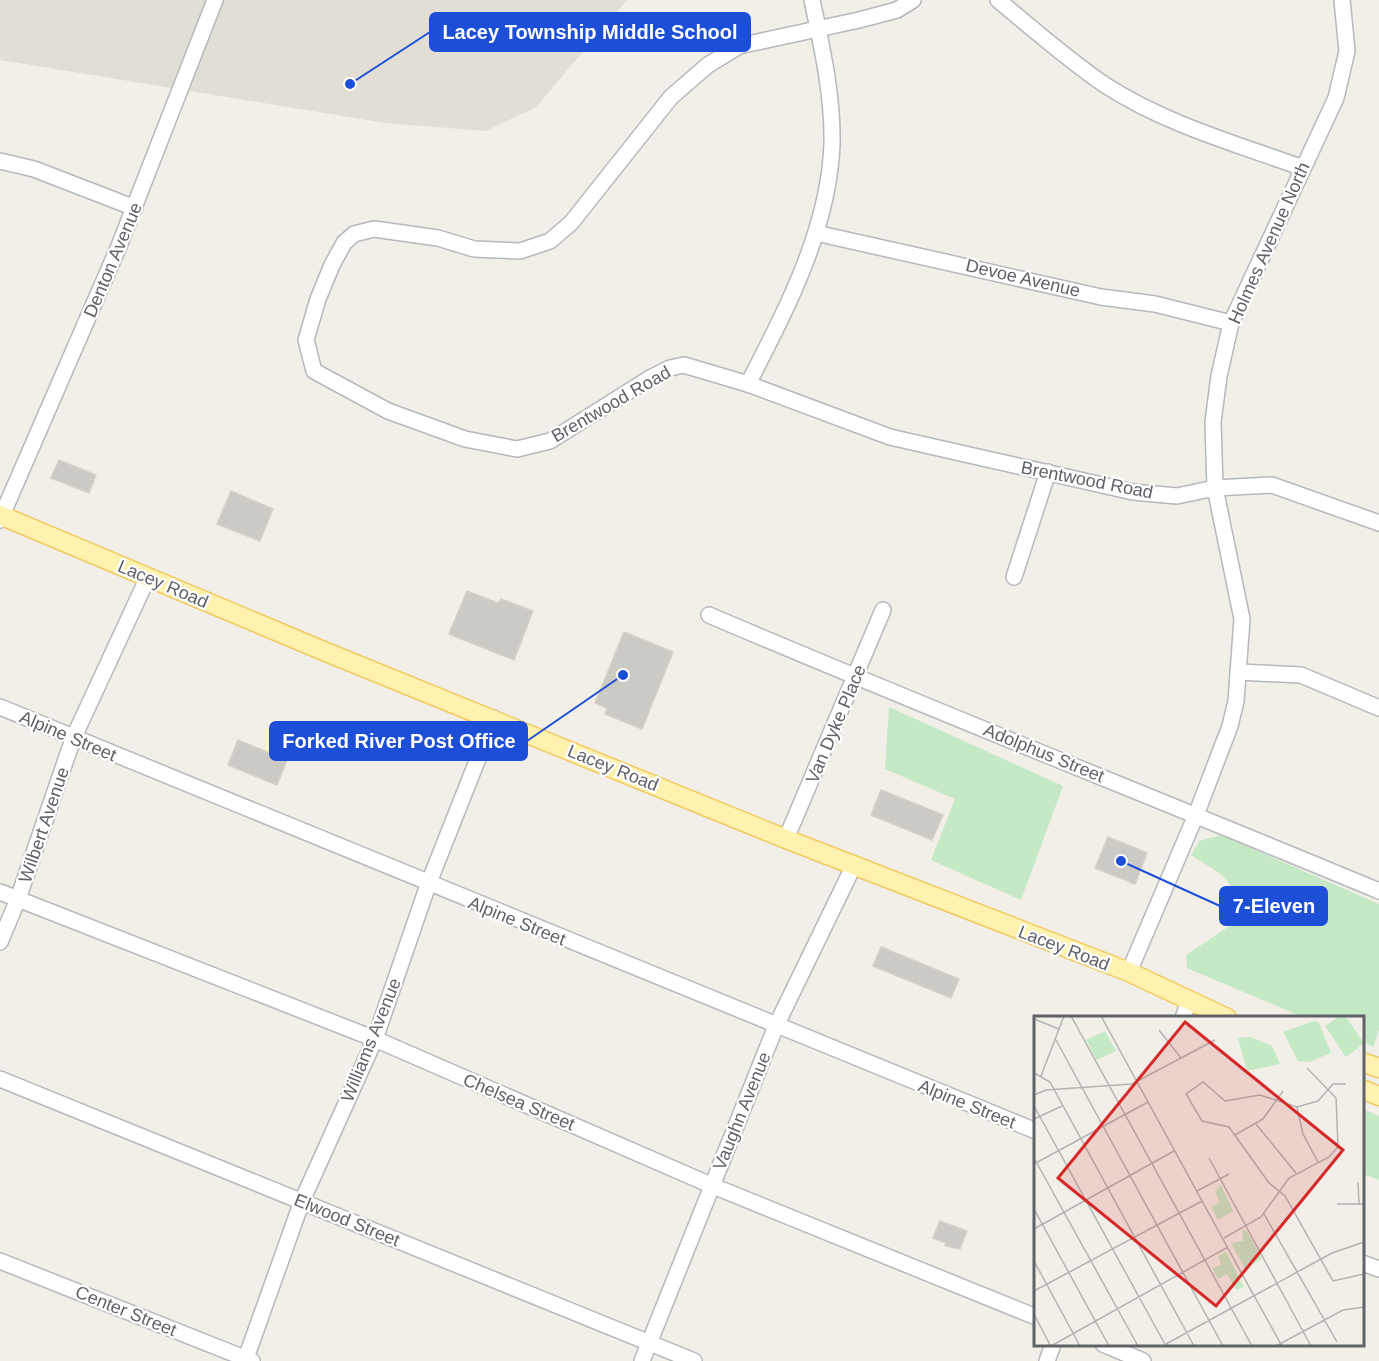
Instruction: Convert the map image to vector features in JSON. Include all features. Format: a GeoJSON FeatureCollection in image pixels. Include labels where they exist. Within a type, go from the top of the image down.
{"type":"FeatureCollection","features":[{"type":"Feature","properties":{"kind":"main road","name":"Lacey Road"},"geometry":{"type":"LineString","coordinates":[[1,517],[786,839],[1129,972],[1186,1009],[1222,1016]]}},
{"type":"Feature","properties":{"kind":"main road"},"geometry":{"type":"LineString","coordinates":[[1364,1063],[1379,1068]]}},
{"type":"Feature","properties":{"kind":"main road"},"geometry":{"type":"LineString","coordinates":[[1364,1090],[1379,1096]]}},
{"type":"Feature","properties":{"kind":"street","name":"Denton Avenue"},"geometry":{"type":"LineString","coordinates":[[1,517],[135,208],[215,0]]}},
{"type":"Feature","properties":{"kind":"street"},"geometry":{"type":"LineString","coordinates":[[748,384],[781,320],[816,233],[827,181],[832,145],[831,105],[812,0]]}},
{"type":"Feature","properties":{"kind":"street","name":"Brentwood Road"},"geometry":{"type":"LineString","coordinates":[[913,0],[897,10],[739,46],[708,65],[671,98],[571,223],[550,241],[520,251],[474,249],[438,238],[374,229],[354,234],[344,243],[332,266],[318,299],[306,340],[314,372],[388,411],[465,439],[517,449],[536,446],[568,431],[609,402],[670,368],[684,365],[748,384],[890,437],[1133,492],[1177,496],[1215,488],[1272,485],[1379,523]]}},
{"type":"Feature","properties":{"kind":"street"},"geometry":{"type":"LineString","coordinates":[[998,0],[1106,86],[1166,118],[1303,168]]}},
{"type":"Feature","properties":{"kind":"street","name":"Holmes Avenue North"},"geometry":{"type":"LineString","coordinates":[[1129,972],[1196,815],[1230,726],[1236,701],[1242,619],[1215,488],[1213,422],[1231,323],[1336,98],[1347,51],[1342,0]]}},
{"type":"Feature","properties":{"kind":"street"},"geometry":{"type":"LineString","coordinates":[[0,161],[34,169],[135,208]]}},
{"type":"Feature","properties":{"kind":"street","name":"Devoe Avenue"},"geometry":{"type":"LineString","coordinates":[[816,233],[1093,295],[1155,304],[1231,323]]}},
{"type":"Feature","properties":{"kind":"street"},"geometry":{"type":"LineString","coordinates":[[1014,577],[1048,472]]}},
{"type":"Feature","properties":{"kind":"street","name":"Wilbert Avenue"},"geometry":{"type":"LineString","coordinates":[[0,942],[18,899],[73,739],[148,578]]}},
{"type":"Feature","properties":{"kind":"street","name":"Van Dyke Place"},"geometry":{"type":"LineString","coordinates":[[786,839],[884,610]]}},
{"type":"Feature","properties":{"kind":"street","name":"Adolphus Street"},"geometry":{"type":"LineString","coordinates":[[710,615],[856,678],[1379,891]]}},
{"type":"Feature","properties":{"kind":"street"},"geometry":{"type":"LineString","coordinates":[[1238,672],[1300,675],[1379,708]]}},
{"type":"Feature","properties":{"kind":"street","name":"Alpine Street"},"geometry":{"type":"LineString","coordinates":[[0,707],[428,885],[1034,1131]]}},
{"type":"Feature","properties":{"kind":"street","name":"Williams Avenue"},"geometry":{"type":"LineString","coordinates":[[248,1360],[302,1201],[375,1039],[428,885],[495,718]]}},
{"type":"Feature","properties":{"kind":"street","name":"Vaughn Avenue"},"geometry":{"type":"LineString","coordinates":[[642,1361],[776,1026],[854,865]]}},
{"type":"Feature","properties":{"kind":"street","name":"Chelsea Street"},"geometry":{"type":"LineString","coordinates":[[0,892],[375,1039],[712,1186],[1034,1317]]}},
{"type":"Feature","properties":{"kind":"street","name":"Elwood Street"},"geometry":{"type":"LineString","coordinates":[[0,1079],[694,1361]]}},
{"type":"Feature","properties":{"kind":"street","name":"Center Street"},"geometry":{"type":"LineString","coordinates":[[0,1261],[248,1360]]}},
{"type":"Feature","properties":{"kind":"street"},"geometry":{"type":"LineString","coordinates":[[1364,1264],[1379,1269]]}},
{"type":"Feature","properties":{"kind":"street"},"geometry":{"type":"LineString","coordinates":[[1047,1361],[1052,1346]]}},
{"type":"Feature","properties":{"kind":"street"},"geometry":{"type":"LineString","coordinates":[[1108,1346],[1143,1361]]}},
{"type":"Feature","properties":{"kind":"shaded area"},"geometry":{"type":"Polygon","coordinates":[[[0,0],[627,0],[536,107],[486,131],[386,123],[0,60],[0,0]]]}},
{"type":"Feature","properties":{"kind":"green space"},"geometry":{"type":"Polygon","coordinates":[[[889,707],[1063,786],[1021,900],[931,860],[955,799],[885,769],[889,707]]]}},
{"type":"Feature","properties":{"kind":"green space"},"geometry":{"type":"Polygon","coordinates":[[[1221,835],[1379,904],[1379,1030],[1373,1047],[1364,1042],[1364,1016],[1301,1016],[1187,968],[1186,955],[1231,925],[1244,902],[1222,875],[1191,855],[1199,841],[1221,835]]]}},
{"type":"Feature","properties":{"kind":"green space"},"geometry":{"type":"Polygon","coordinates":[[[1364,1110],[1379,1116],[1379,1180],[1364,1174],[1364,1110]]]}},
{"type":"Feature","properties":{"kind":"building"},"geometry":{"type":"Polygon","coordinates":[[[59,460],[96,475],[89,493],[51,478],[59,460]]]}},
{"type":"Feature","properties":{"kind":"building"},"geometry":{"type":"Polygon","coordinates":[[[231,491],[273,509],[260,541],[217,524],[231,491]]]}},
{"type":"Feature","properties":{"kind":"building"},"geometry":{"type":"Polygon","coordinates":[[[467,591],[498,603],[501,599],[533,611],[514,660],[449,634],[467,591]]]}},
{"type":"Feature","properties":{"kind":"building"},"geometry":{"type":"Polygon","coordinates":[[[624,632],[673,652],[642,729],[605,714],[607,708],[595,703],[624,632]]]}},
{"type":"Feature","properties":{"kind":"building"},"geometry":{"type":"Polygon","coordinates":[[[238,740],[287,760],[277,785],[228,765],[238,740]]]}},
{"type":"Feature","properties":{"kind":"building"},"geometry":{"type":"Polygon","coordinates":[[[881,790],[943,815],[932,840],[871,815],[881,790]]]}},
{"type":"Feature","properties":{"kind":"building"},"geometry":{"type":"Polygon","coordinates":[[[1108,837],[1147,853],[1135,884],[1095,868],[1108,837]]]}},
{"type":"Feature","properties":{"kind":"building"},"geometry":{"type":"Polygon","coordinates":[[[881,947],[959,979],[951,998],[873,966],[881,947]]]}},
{"type":"Feature","properties":{"kind":"building"},"geometry":{"type":"Polygon","coordinates":[[[940,1221],[967,1231],[960,1249],[945,1246],[946,1243],[933,1238],[940,1221]]]}},
{"type":"Feature","properties":{"kind":"place","name":"Lacey Township Middle School"},"geometry":{"type":"Point","coordinates":[350,84]}},
{"type":"Feature","properties":{"kind":"place","name":"Forked River Post Office"},"geometry":{"type":"Point","coordinates":[623,675]}},
{"type":"Feature","properties":{"kind":"place","name":"7-Eleven"},"geometry":{"type":"Point","coordinates":[1121,861]}}]}
